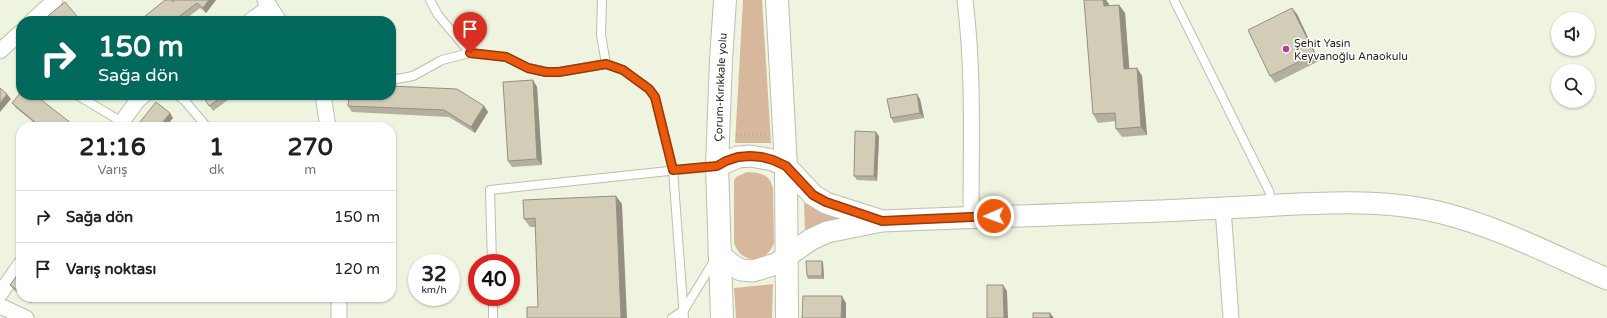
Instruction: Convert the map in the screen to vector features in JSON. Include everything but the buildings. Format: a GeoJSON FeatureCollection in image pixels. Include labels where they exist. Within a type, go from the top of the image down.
{"type":"FeatureCollection","features":[{"type":"Feature","properties":{"kind":"highway","name":"Çorum-Kırıkkale yolu"},"geometry":{"type":"LineString","coordinates":[[722,318],[717,166],[720,60],[725,0]]}},
{"type":"Feature","properties":{"kind":"highway"},"geometry":{"type":"LineString","coordinates":[[777,0],[786,166],[787,318]]}},
{"type":"Feature","properties":{"kind":"street"},"geometry":{"type":"LineString","coordinates":[[37,16],[55,0]]}},
{"type":"Feature","properties":{"kind":"street"},"geometry":{"type":"LineString","coordinates":[[965,0],[971,75],[971,217]]}},
{"type":"Feature","properties":{"kind":"street"},"geometry":{"type":"LineString","coordinates":[[255,16],[268,4],[276,16]]}},
{"type":"Feature","properties":{"kind":"street"},"geometry":{"type":"LineString","coordinates":[[0,51],[16,37]]}},
{"type":"Feature","properties":{"kind":"street"},"geometry":{"type":"LineString","coordinates":[[122,122],[138,100]]}},
{"type":"Feature","properties":{"kind":"street"},"geometry":{"type":"LineString","coordinates":[[324,100],[327,122]]}},
{"type":"Feature","properties":{"kind":"street"},"geometry":{"type":"LineString","coordinates":[[717,166],[732,159],[750,156],[773,160],[786,166],[813,195],[826,202],[882,221]]}},
{"type":"Feature","properties":{"kind":"street"},"geometry":{"type":"LineString","coordinates":[[719,254],[732,265],[741,270],[753,271],[766,268],[787,257],[810,240],[827,232],[882,221],[1272,205],[1365,203],[1406,206],[1469,220],[1607,280]]}},
{"type":"Feature","properties":{"kind":"street"},"geometry":{"type":"LineString","coordinates":[[1223,208],[1231,318]]}},
{"type":"Feature","properties":{"kind":"street"},"geometry":{"type":"LineString","coordinates":[[0,294],[16,271]]}},
{"type":"Feature","properties":{"kind":"street"},"geometry":{"type":"LineString","coordinates":[[339,302],[339,318]]}},
{"type":"Feature","properties":{"kind":"street"},"geometry":{"type":"LineString","coordinates":[[0,306],[26,318]]}},
{"type":"Feature","properties":{"kind":"lane"},"geometry":{"type":"LineString","coordinates":[[430,0],[438,15],[470,53]]}},
{"type":"Feature","properties":{"kind":"lane"},"geometry":{"type":"LineString","coordinates":[[602,0],[601,35],[606,64]]}},
{"type":"Feature","properties":{"kind":"lane"},"geometry":{"type":"LineString","coordinates":[[1174,0],[1269,191],[1272,205]]}},
{"type":"Feature","properties":{"kind":"lane"},"geometry":{"type":"LineString","coordinates":[[396,79],[413,76],[442,60],[470,53],[506,57],[528,68],[546,72],[559,72],[606,64],[623,70],[649,89],[655,97],[673,170],[684,314]]}},
{"type":"Feature","properties":{"kind":"lane"},"geometry":{"type":"LineString","coordinates":[[84,100],[116,122]]}},
{"type":"Feature","properties":{"kind":"lane"},"geometry":{"type":"LineString","coordinates":[[184,100],[203,122]]}},
{"type":"Feature","properties":{"kind":"lane"},"geometry":{"type":"LineString","coordinates":[[492,254],[490,190],[717,166]]}},
{"type":"Feature","properties":{"kind":"lane"},"geometry":{"type":"LineString","coordinates":[[672,318],[684,314],[719,254]]}},
{"type":"Feature","properties":{"kind":"lane"},"geometry":{"type":"LineString","coordinates":[[493,306],[494,318]]}},
{"type":"Feature","properties":{"kind":"shaded area"},"geometry":{"type":"Polygon","coordinates":[[[743,0],[762,0],[771,143],[735,143],[743,0]]]}},
{"type":"Feature","properties":{"kind":"shaded area"},"geometry":{"type":"Polygon","coordinates":[[[747,172],[763,175],[769,179],[773,188],[774,243],[771,250],[766,255],[754,259],[742,255],[737,250],[734,243],[734,181],[736,177],[747,172]]]}},
{"type":"Feature","properties":{"kind":"shaded area"},"geometry":{"type":"Polygon","coordinates":[[[804,203],[858,220],[805,230],[804,203]]]}},
{"type":"Feature","properties":{"kind":"shaded area"},"geometry":{"type":"Polygon","coordinates":[[[773,284],[772,318],[736,318],[734,288],[773,284]]]}},
{"type":"Feature","properties":{"kind":"place","name":"Şehit Yasin Keyvanoğlu Anaokulu"},"geometry":{"type":"Point","coordinates":[1286,49]}},
{"type":"Feature","properties":{"kind":"route"},"geometry":{"type":"LineString","coordinates":[[470,53],[506,57],[528,68],[546,72],[559,72],[606,64],[623,70],[649,89],[655,97],[673,170],[717,166],[738,157],[762,157],[786,166],[813,195],[826,202],[842,209],[882,221],[994,216]]}}]}
